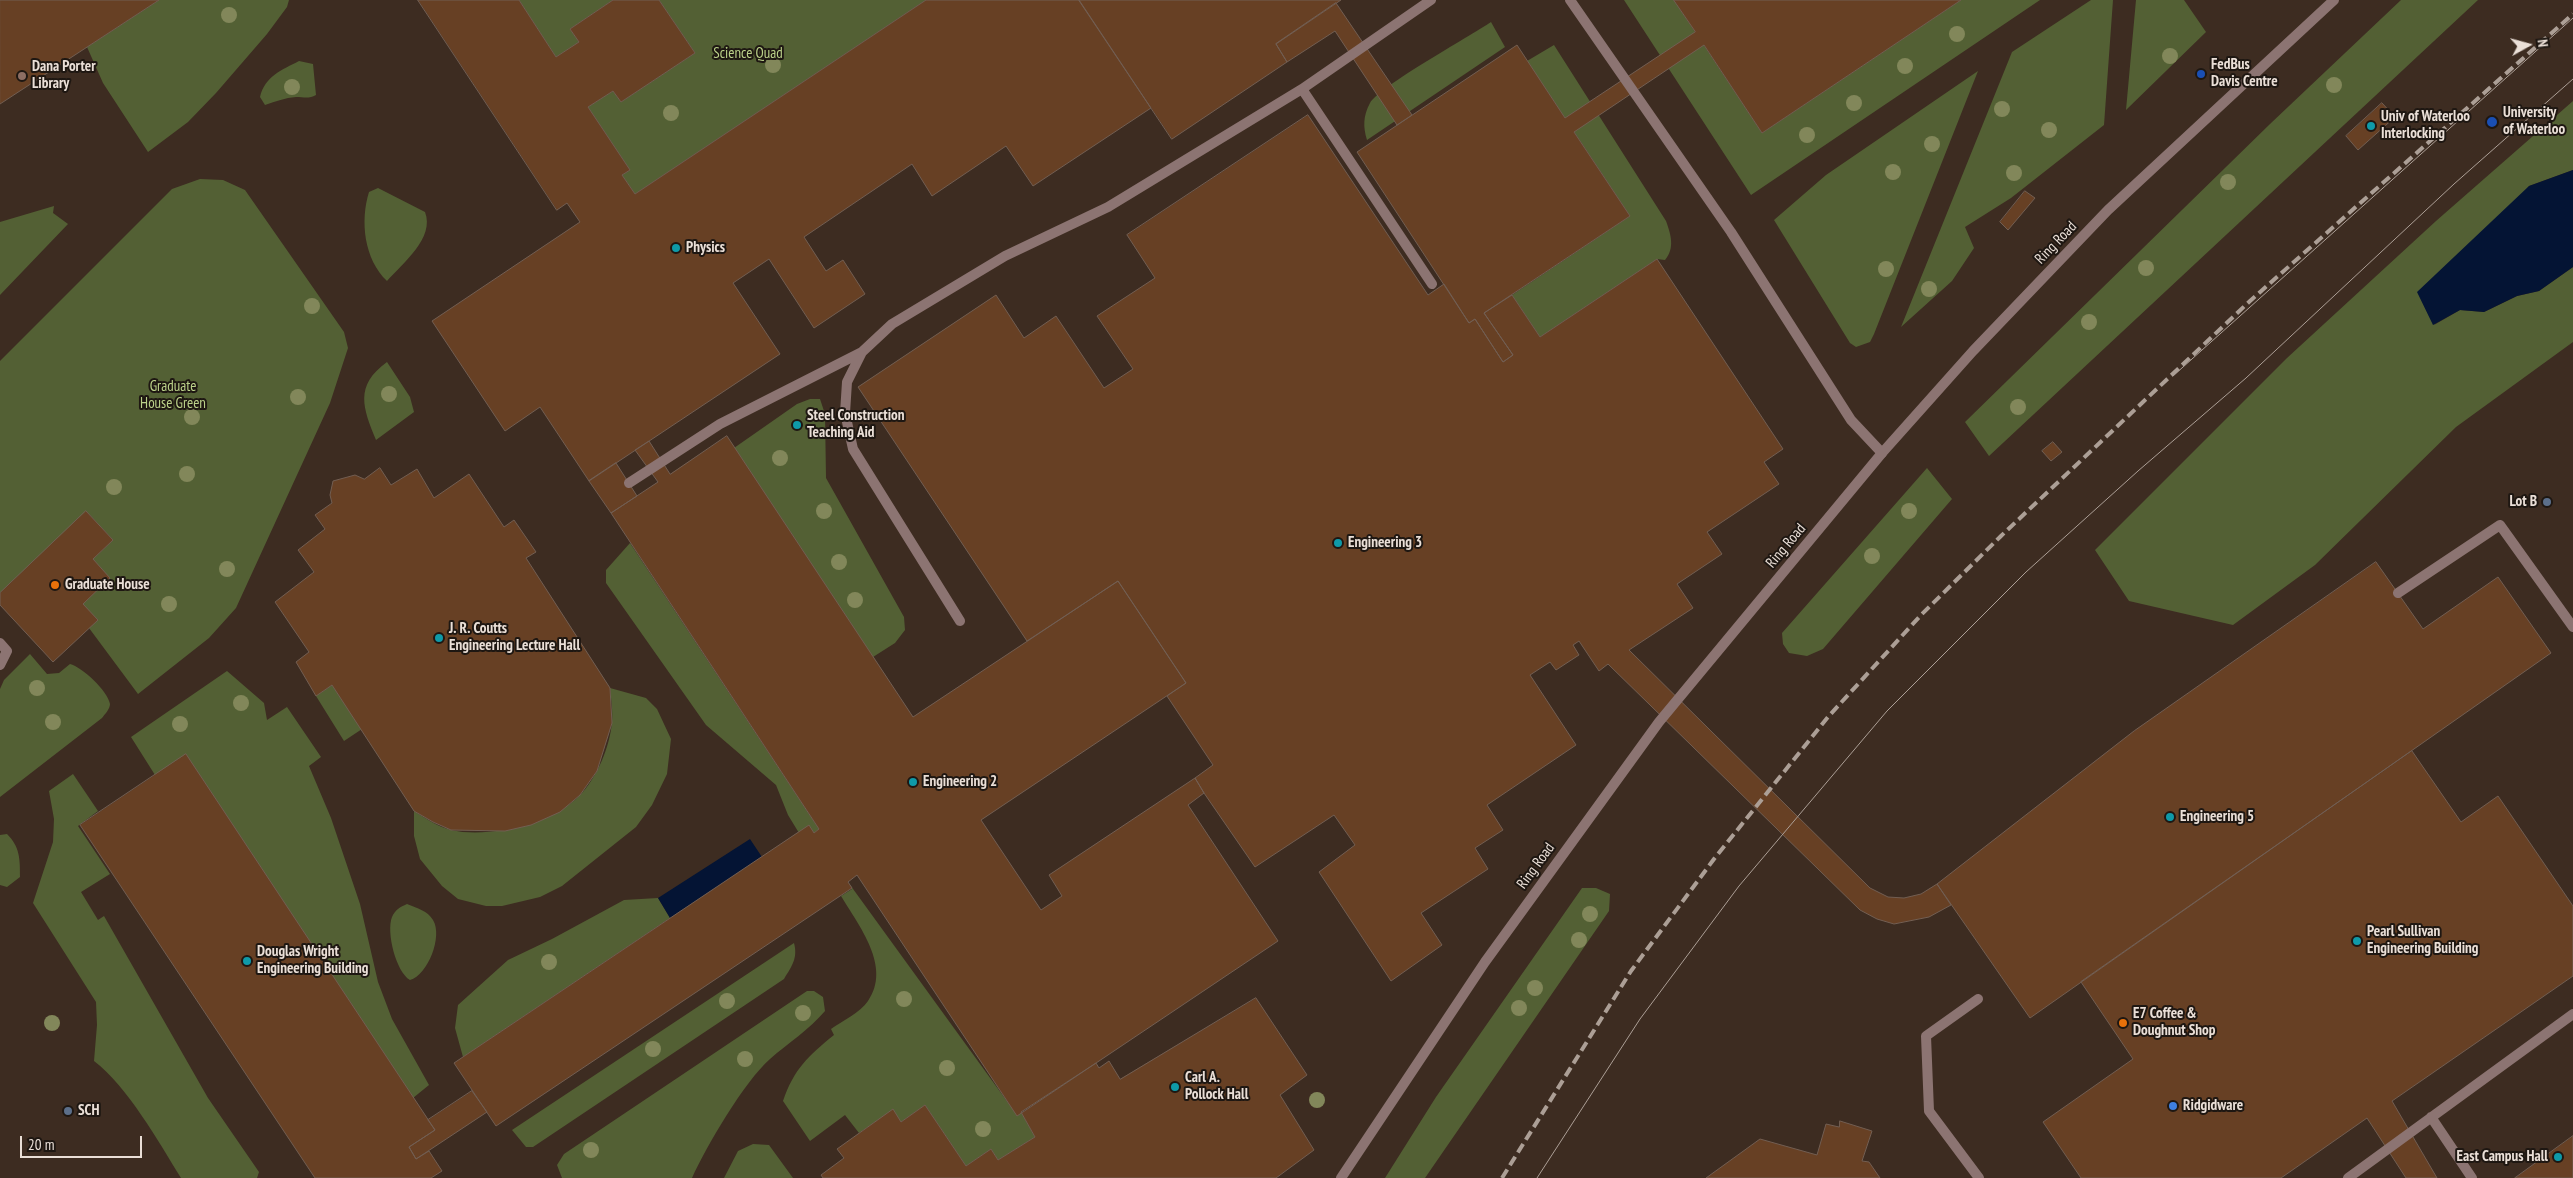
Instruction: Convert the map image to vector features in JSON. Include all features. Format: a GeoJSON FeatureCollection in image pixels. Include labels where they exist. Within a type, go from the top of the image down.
{"type":"FeatureCollection","features":[{"type":"Feature","properties":{"kind":"street"},"geometry":{"type":"LineString","coordinates":[[629,483],[720,424],[862,352],[892,324],[1005,256],[1108,207],[1302,89],[1430,0]]}},
{"type":"Feature","properties":{"kind":"street"},"geometry":{"type":"LineString","coordinates":[[1570,0],[1731,232],[1851,420],[1882,453]]}},
{"type":"Feature","properties":{"kind":"street","name":"Ring Road"},"geometry":{"type":"LineString","coordinates":[[1340,1178],[1485,962],[1659,722],[1882,453],[1973,352],[2108,210],[2334,0]]}},
{"type":"Feature","properties":{"kind":"street"},"geometry":{"type":"LineString","coordinates":[[1302,89],[1432,284]]}},
{"type":"Feature","properties":{"kind":"street"},"geometry":{"type":"LineString","coordinates":[[862,352],[847,382],[844,397],[847,428],[853,449],[960,621]]}},
{"type":"Feature","properties":{"kind":"street"},"geometry":{"type":"LineString","coordinates":[[2398,593],[2500,525],[2573,627]]}},
{"type":"Feature","properties":{"kind":"street"},"geometry":{"type":"LineString","coordinates":[[0,643],[7,651],[0,665]]}},
{"type":"Feature","properties":{"kind":"street"},"geometry":{"type":"LineString","coordinates":[[1978,1000],[1926,1036],[1929,1111],[1979,1178]]}},
{"type":"Feature","properties":{"kind":"street"},"geometry":{"type":"LineString","coordinates":[[2348,1178],[2573,1014]]}},
{"type":"Feature","properties":{"kind":"street"},"geometry":{"type":"LineString","coordinates":[[2431,1117],[2472,1178]]}},
{"type":"Feature","properties":{"kind":"green space"},"geometry":{"type":"Polygon","coordinates":[[[159,0],[289,0],[287,7],[267,34],[216,93],[188,122],[148,152],[103,83],[87,47],[159,0]]]}},
{"type":"Feature","properties":{"kind":"green space"},"geometry":{"type":"Polygon","coordinates":[[[519,0],[613,0],[570,29],[579,42],[556,57],[519,0]]]}},
{"type":"Feature","properties":{"kind":"green space","name":"Science Quad"},"geometry":{"type":"Polygon","coordinates":[[[659,0],[926,0],[635,194],[622,175],[630,170],[588,107],[613,91],[621,102],[695,53],[659,0]]]}},
{"type":"Feature","properties":{"kind":"green space"},"geometry":{"type":"Polygon","coordinates":[[[1624,0],[1674,0],[1762,133],[1961,0],[2040,0],[1751,195],[1624,0]]]}},
{"type":"Feature","properties":{"kind":"green space"},"geometry":{"type":"Polygon","coordinates":[[[2091,0],[2113,0],[2104,125],[2011,198],[1965,227],[1974,248],[1952,281],[1901,327],[2012,52],[2091,0]]]}},
{"type":"Feature","properties":{"kind":"green space"},"geometry":{"type":"Polygon","coordinates":[[[2136,0],[2184,0],[2206,32],[2126,110],[2136,0]]]}},
{"type":"Feature","properties":{"kind":"green space"},"geometry":{"type":"Polygon","coordinates":[[[2401,0],[2478,0],[1989,456],[1965,422],[2270,124],[2401,0]]]}},
{"type":"Feature","properties":{"kind":"green space"},"geometry":{"type":"Polygon","coordinates":[[[1491,22],[1505,47],[1367,140],[1364,126],[1365,117],[1370,103],[1377,95],[1407,74],[1491,22]]]}},
{"type":"Feature","properties":{"kind":"green space"},"geometry":{"type":"Polygon","coordinates":[[[1554,45],[1666,221],[1671,236],[1671,246],[1665,260],[1657,259],[1540,337],[1512,295],[1630,216],[1527,61],[1554,45]]]}},
{"type":"Feature","properties":{"kind":"green space"},"geometry":{"type":"Polygon","coordinates":[[[299,61],[313,64],[316,95],[288,98],[265,105],[260,97],[266,84],[275,74],[299,61]]]}},
{"type":"Feature","properties":{"kind":"green space"},"geometry":{"type":"Polygon","coordinates":[[[1978,71],[1874,334],[1870,342],[1856,347],[1850,343],[1774,220],[1826,175],[1978,71]]]}},
{"type":"Feature","properties":{"kind":"green space"},"geometry":{"type":"Polygon","coordinates":[[[2573,101],[2573,170],[2529,186],[2434,325],[2460,310],[2484,312],[2517,296],[2539,291],[2573,267],[2573,342],[2456,427],[2315,565],[2233,625],[2129,601],[2095,550],[2287,358],[2436,221],[2573,101]]]}},
{"type":"Feature","properties":{"kind":"green space","name":"Graduate House Green"},"geometry":{"type":"Polygon","coordinates":[[[200,179],[223,180],[245,190],[344,332],[348,348],[330,403],[236,608],[209,638],[138,694],[89,628],[83,604],[93,559],[113,540],[87,512],[0,593],[0,361],[172,189],[200,179]]]}},
{"type":"Feature","properties":{"kind":"green space"},"geometry":{"type":"Polygon","coordinates":[[[378,188],[425,212],[427,222],[426,231],[416,250],[387,281],[373,262],[366,239],[366,203],[369,192],[378,188]]]}},
{"type":"Feature","properties":{"kind":"green space"},"geometry":{"type":"Polygon","coordinates":[[[54,206],[53,213],[68,224],[0,295],[0,222],[54,206]]]}},
{"type":"Feature","properties":{"kind":"green space"},"geometry":{"type":"Polygon","coordinates":[[[387,362],[410,397],[414,412],[376,440],[365,408],[364,398],[370,380],[387,362]]]}},
{"type":"Feature","properties":{"kind":"green space"},"geometry":{"type":"Polygon","coordinates":[[[810,399],[820,399],[825,414],[826,478],[904,617],[905,630],[895,643],[873,657],[734,448],[797,404],[810,399]]]}},
{"type":"Feature","properties":{"kind":"green space"},"geometry":{"type":"Polygon","coordinates":[[[1927,468],[1952,499],[1823,649],[1807,656],[1789,653],[1783,644],[1782,633],[1927,468]]]}},
{"type":"Feature","properties":{"kind":"green space"},"geometry":{"type":"Polygon","coordinates":[[[630,543],[819,829],[814,833],[809,826],[799,833],[788,815],[776,785],[706,725],[606,583],[606,570],[630,543]]]}},
{"type":"Feature","properties":{"kind":"green space"},"geometry":{"type":"Polygon","coordinates":[[[30,654],[47,674],[59,673],[70,664],[75,666],[100,686],[110,706],[102,718],[0,797],[0,689],[4,680],[30,654]]]}},
{"type":"Feature","properties":{"kind":"green space"},"geometry":{"type":"Polygon","coordinates":[[[227,671],[264,703],[267,720],[287,707],[321,757],[309,766],[331,818],[360,904],[378,982],[392,1019],[429,1085],[413,1098],[186,755],[155,775],[131,737],[227,671]]]}},
{"type":"Feature","properties":{"kind":"green space"},"geometry":{"type":"Polygon","coordinates":[[[332,685],[362,729],[344,741],[316,696],[332,685]]]}},
{"type":"Feature","properties":{"kind":"green space"},"geometry":{"type":"Polygon","coordinates":[[[610,688],[646,698],[657,709],[671,739],[667,774],[652,805],[636,827],[562,886],[540,897],[502,906],[486,906],[458,899],[442,886],[420,859],[414,836],[414,811],[446,829],[466,832],[501,830],[537,821],[554,814],[580,795],[592,780],[602,761],[609,741],[612,722],[610,688]]]}},
{"type":"Feature","properties":{"kind":"green space"},"geometry":{"type":"Polygon","coordinates":[[[73,774],[98,811],[78,826],[110,874],[81,892],[98,920],[104,916],[208,1098],[259,1172],[257,1178],[181,1178],[153,1132],[130,1100],[94,1061],[97,1025],[96,1002],[33,903],[53,842],[54,819],[49,791],[73,774]]]}},
{"type":"Feature","properties":{"kind":"green space"},"geometry":{"type":"Polygon","coordinates":[[[7,834],[17,849],[20,877],[7,887],[0,885],[0,835],[7,834]]]}},
{"type":"Feature","properties":{"kind":"green space"},"geometry":{"type":"Polygon","coordinates":[[[848,882],[1017,1115],[1021,1112],[1035,1137],[998,1160],[991,1149],[966,1166],[925,1105],[901,1122],[893,1110],[859,1133],[845,1115],[810,1141],[783,1101],[787,1090],[803,1064],[834,1035],[831,1029],[865,1005],[874,988],[875,961],[870,947],[864,933],[841,896],[852,889],[848,882]]]}},
{"type":"Feature","properties":{"kind":"green space"},"geometry":{"type":"Polygon","coordinates":[[[1582,888],[1596,888],[1610,894],[1609,911],[1425,1178],[1385,1178],[1436,1097],[1582,888]]]}},
{"type":"Feature","properties":{"kind":"green space"},"geometry":{"type":"Polygon","coordinates":[[[658,898],[670,918],[463,1057],[455,1028],[458,1005],[508,960],[552,939],[624,900],[658,898]]]}},
{"type":"Feature","properties":{"kind":"green space"},"geometry":{"type":"Polygon","coordinates":[[[407,904],[428,914],[436,927],[435,945],[428,963],[417,977],[410,980],[400,969],[390,932],[393,915],[398,909],[407,904]]]}},
{"type":"Feature","properties":{"kind":"green space"},"geometry":{"type":"Polygon","coordinates":[[[794,943],[795,958],[784,979],[533,1147],[526,1147],[512,1130],[794,943]]]}},
{"type":"Feature","properties":{"kind":"green space"},"geometry":{"type":"Polygon","coordinates":[[[807,991],[814,991],[823,997],[825,1011],[760,1069],[716,1133],[692,1178],[562,1178],[557,1165],[564,1154],[807,991]]]}},
{"type":"Feature","properties":{"kind":"green space"},"geometry":{"type":"Polygon","coordinates":[[[753,1144],[769,1145],[793,1178],[724,1178],[738,1151],[753,1144]]]}},
{"type":"Feature","properties":{"kind":"water"},"geometry":{"type":"Polygon","coordinates":[[[2573,170],[2573,267],[2539,291],[2517,296],[2484,312],[2460,310],[2433,325],[2417,292],[2529,186],[2573,170]]]}},
{"type":"Feature","properties":{"kind":"water"},"geometry":{"type":"Polygon","coordinates":[[[750,839],[762,857],[670,918],[658,898],[750,839]]]}},
{"type":"Feature","properties":{"kind":"building","name":"Dana Porter Library"},"geometry":{"type":"Polygon","coordinates":[[[0,0],[159,0],[0,104],[0,0]]]}},
{"type":"Feature","properties":{"kind":"building","name":"Physics"},"geometry":{"type":"Polygon","coordinates":[[[418,0],[519,0],[556,57],[579,42],[570,29],[613,0],[659,0],[695,53],[621,102],[613,91],[588,107],[630,170],[622,175],[635,194],[926,0],[1079,0],[1151,108],[1033,186],[1006,146],[932,196],[912,164],[804,237],[826,271],[843,260],[865,294],[814,328],[769,259],[733,283],[780,354],[589,481],[540,407],[505,431],[432,321],[580,222],[567,203],[557,210],[418,0]]]}},
{"type":"Feature","properties":{"kind":"building"},"geometry":{"type":"Polygon","coordinates":[[[1079,0],[1341,0],[1276,44],[1287,62],[1172,139],[1079,0]]]}},
{"type":"Feature","properties":{"kind":"building"},"geometry":{"type":"Polygon","coordinates":[[[1674,0],[1961,0],[1762,133],[1704,45],[1574,132],[1630,216],[1484,313],[1513,355],[1503,362],[1475,319],[1469,323],[1357,152],[1517,45],[1565,118],[1695,32],[1674,0]]]}},
{"type":"Feature","properties":{"kind":"building"},"geometry":{"type":"Polygon","coordinates":[[[1336,3],[1412,115],[1397,125],[1335,31],[1287,62],[1276,44],[1336,3]]]}},
{"type":"Feature","properties":{"kind":"building","name":"Univ of Waterloo Interlocking"},"geometry":{"type":"Polygon","coordinates":[[[2382,103],[2395,117],[2358,150],[2346,136],[2382,103]]]}},
{"type":"Feature","properties":{"kind":"building","name":"Engineering 3"},"geometry":{"type":"Polygon","coordinates":[[[1308,115],[1428,295],[1444,284],[1469,323],[1475,319],[1503,362],[1513,355],[1484,313],[1512,295],[1540,337],[1657,259],[1783,449],[1764,462],[1779,484],[1707,532],[1722,554],[1677,584],[1693,608],[1629,650],[1870,888],[1888,897],[1904,898],[1921,894],[1937,884],[1951,905],[1929,917],[1894,924],[1877,919],[1860,910],[1608,664],[1599,671],[1579,641],[1573,645],[1579,655],[1556,670],[1550,662],[1530,675],[1576,745],[1487,805],[1503,830],[1475,848],[1488,869],[1421,913],[1442,945],[1391,981],[1319,872],[1355,845],[1334,815],[1255,867],[1204,793],[1195,778],[1213,765],[1167,696],[1186,683],[1118,581],[1027,641],[858,387],[996,295],[1024,338],[1056,316],[1104,388],[1133,369],[1097,316],[1155,278],[1127,235],[1308,115]]]}},
{"type":"Feature","properties":{"kind":"building"},"geometry":{"type":"Polygon","coordinates":[[[2025,191],[2035,198],[2008,230],[2000,222],[2025,191]]]}},
{"type":"Feature","properties":{"kind":"building","name":"Engineering 2"},"geometry":{"type":"Polygon","coordinates":[[[727,436],[913,717],[1118,581],[1186,683],[981,820],[1041,910],[1062,896],[1049,875],[1195,778],[1204,793],[1188,805],[1278,941],[1017,1116],[857,875],[848,882],[852,888],[496,1126],[454,1063],[809,825],[814,833],[819,829],[611,513],[658,482],[635,450],[649,441],[670,474],[727,436]]]}},
{"type":"Feature","properties":{"kind":"building"},"geometry":{"type":"Polygon","coordinates":[[[2053,442],[2062,452],[2051,461],[2042,451],[2053,442]]]}},
{"type":"Feature","properties":{"kind":"building"},"geometry":{"type":"Polygon","coordinates":[[[616,463],[637,496],[611,513],[589,481],[616,463]]]}},
{"type":"Feature","properties":{"kind":"building","name":"J. R. Coutts Engineering Lecture Hall"},"geometry":{"type":"Polygon","coordinates":[[[380,468],[391,485],[417,469],[434,498],[469,474],[504,527],[514,520],[536,552],[526,558],[610,688],[612,723],[597,771],[580,795],[560,812],[531,825],[505,831],[451,830],[433,822],[414,811],[332,685],[316,696],[296,662],[309,652],[275,602],[314,572],[298,550],[325,529],[315,515],[332,503],[330,495],[333,481],[355,475],[364,479],[380,468]]]}},
{"type":"Feature","properties":{"kind":"building","name":"Graduate House"},"geometry":{"type":"Polygon","coordinates":[[[86,511],[113,540],[93,559],[110,578],[83,604],[98,620],[53,662],[0,605],[0,593],[86,511]]]}},
{"type":"Feature","properties":{"kind":"building","name":"Engineering 5"},"geometry":{"type":"Polygon","coordinates":[[[2376,562],[2423,629],[2498,577],[2551,653],[2030,1018],[1937,884],[2134,731],[2376,562]]]}},
{"type":"Feature","properties":{"kind":"building","name":"Pearl Sullivan Engineering Building"},"geometry":{"type":"Polygon","coordinates":[[[2412,751],[2461,822],[2498,796],[2573,906],[2573,976],[2392,1101],[2437,1178],[2406,1178],[2367,1118],[2281,1178],[2081,1178],[2043,1122],[2133,1059],[2081,982],[2412,751]]]}},
{"type":"Feature","properties":{"kind":"building","name":"Douglas Wright Engineering Building"},"geometry":{"type":"Polygon","coordinates":[[[186,754],[435,1130],[409,1147],[416,1159],[429,1151],[442,1171],[431,1178],[315,1178],[80,825],[186,754]]]}},
{"type":"Feature","properties":{"kind":"building","name":"Carl A. Pollock Hall"},"geometry":{"type":"Polygon","coordinates":[[[1256,998],[1307,1075],[1280,1095],[1314,1150],[1276,1178],[823,1178],[821,1175],[844,1158],[837,1149],[893,1109],[901,1122],[925,1105],[966,1166],[991,1149],[998,1160],[1035,1137],[1021,1112],[1096,1063],[1099,1068],[1109,1061],[1120,1079],[1256,998]]]}},
{"type":"Feature","properties":{"kind":"building"},"geometry":{"type":"Polygon","coordinates":[[[472,1091],[487,1112],[416,1159],[409,1147],[435,1130],[428,1120],[472,1091]]]}},
{"type":"Feature","properties":{"kind":"building"},"geometry":{"type":"Polygon","coordinates":[[[1840,1121],[1872,1131],[1862,1161],[1869,1162],[1880,1178],[1706,1178],[1760,1139],[1817,1155],[1826,1124],[1839,1127],[1840,1121]]]}},
{"type":"Feature","properties":{"kind":"building","name":"East Campus Hall"},"geometry":{"type":"Polygon","coordinates":[[[2573,1136],[2573,1178],[2515,1178],[2573,1136]]]}},
{"type":"Feature","properties":{"kind":"tram line"},"geometry":{"type":"LineString","coordinates":[[2173,376],[2573,18]]}},
{"type":"Feature","properties":{"kind":"tram line"},"geometry":{"type":"LineString","coordinates":[[1537,1178],[1640,1019],[1739,886],[1887,711],[2026,572],[2138,471],[2246,378],[2454,184],[2573,79]]}},
{"type":"Feature","properties":{"kind":"railway"},"geometry":{"type":"LineString","coordinates":[[1502,1178],[1631,971],[1714,859],[1828,717],[1921,615],[2001,536],[2250,301],[2573,14]]}},
{"type":"Feature","properties":{"kind":"place","name":"FedBus Davis Centre"},"geometry":{"type":"Point","coordinates":[2201,74]}},
{"type":"Feature","properties":{"kind":"place","name":"Dana Porter Library"},"geometry":{"type":"Point","coordinates":[22,76]}},
{"type":"Feature","properties":{"kind":"place","name":"University of Waterloo"},"geometry":{"type":"Point","coordinates":[2492,122]}},
{"type":"Feature","properties":{"kind":"place","name":"Univ of Waterloo Interlocking"},"geometry":{"type":"Point","coordinates":[2371,126]}},
{"type":"Feature","properties":{"kind":"place","name":"Physics"},"geometry":{"type":"Point","coordinates":[676,248]}},
{"type":"Feature","properties":{"kind":"place","name":"Steel Construction Teaching Aid"},"geometry":{"type":"Point","coordinates":[797,425]}},
{"type":"Feature","properties":{"kind":"place","name":"Lot B"},"geometry":{"type":"Point","coordinates":[2547,502]}},
{"type":"Feature","properties":{"kind":"place","name":"Engineering 3"},"geometry":{"type":"Point","coordinates":[1338,543]}},
{"type":"Feature","properties":{"kind":"place","name":"Graduate House"},"geometry":{"type":"Point","coordinates":[55,585]}},
{"type":"Feature","properties":{"kind":"place","name":"J. R. Coutts Engineering Lecture Hall"},"geometry":{"type":"Point","coordinates":[439,638]}},
{"type":"Feature","properties":{"kind":"place","name":"Engineering 2"},"geometry":{"type":"Point","coordinates":[913,782]}},
{"type":"Feature","properties":{"kind":"place","name":"Engineering 5"},"geometry":{"type":"Point","coordinates":[2170,817]}},
{"type":"Feature","properties":{"kind":"place","name":"Pearl Sullivan Engineering Building"},"geometry":{"type":"Point","coordinates":[2357,941]}},
{"type":"Feature","properties":{"kind":"place","name":"Douglas Wright Engineering Building"},"geometry":{"type":"Point","coordinates":[247,961]}},
{"type":"Feature","properties":{"kind":"place","name":"E7 Coffee & Doughnut Shop"},"geometry":{"type":"Point","coordinates":[2123,1023]}},
{"type":"Feature","properties":{"kind":"place","name":"Carl A. Pollock Hall"},"geometry":{"type":"Point","coordinates":[1175,1087]}},
{"type":"Feature","properties":{"kind":"place","name":"Ridgidware"},"geometry":{"type":"Point","coordinates":[2173,1106]}},
{"type":"Feature","properties":{"kind":"place","name":"SCH"},"geometry":{"type":"Point","coordinates":[68,1111]}},
{"type":"Feature","properties":{"kind":"place","name":"East Campus Hall"},"geometry":{"type":"Point","coordinates":[2558,1157]}}]}
